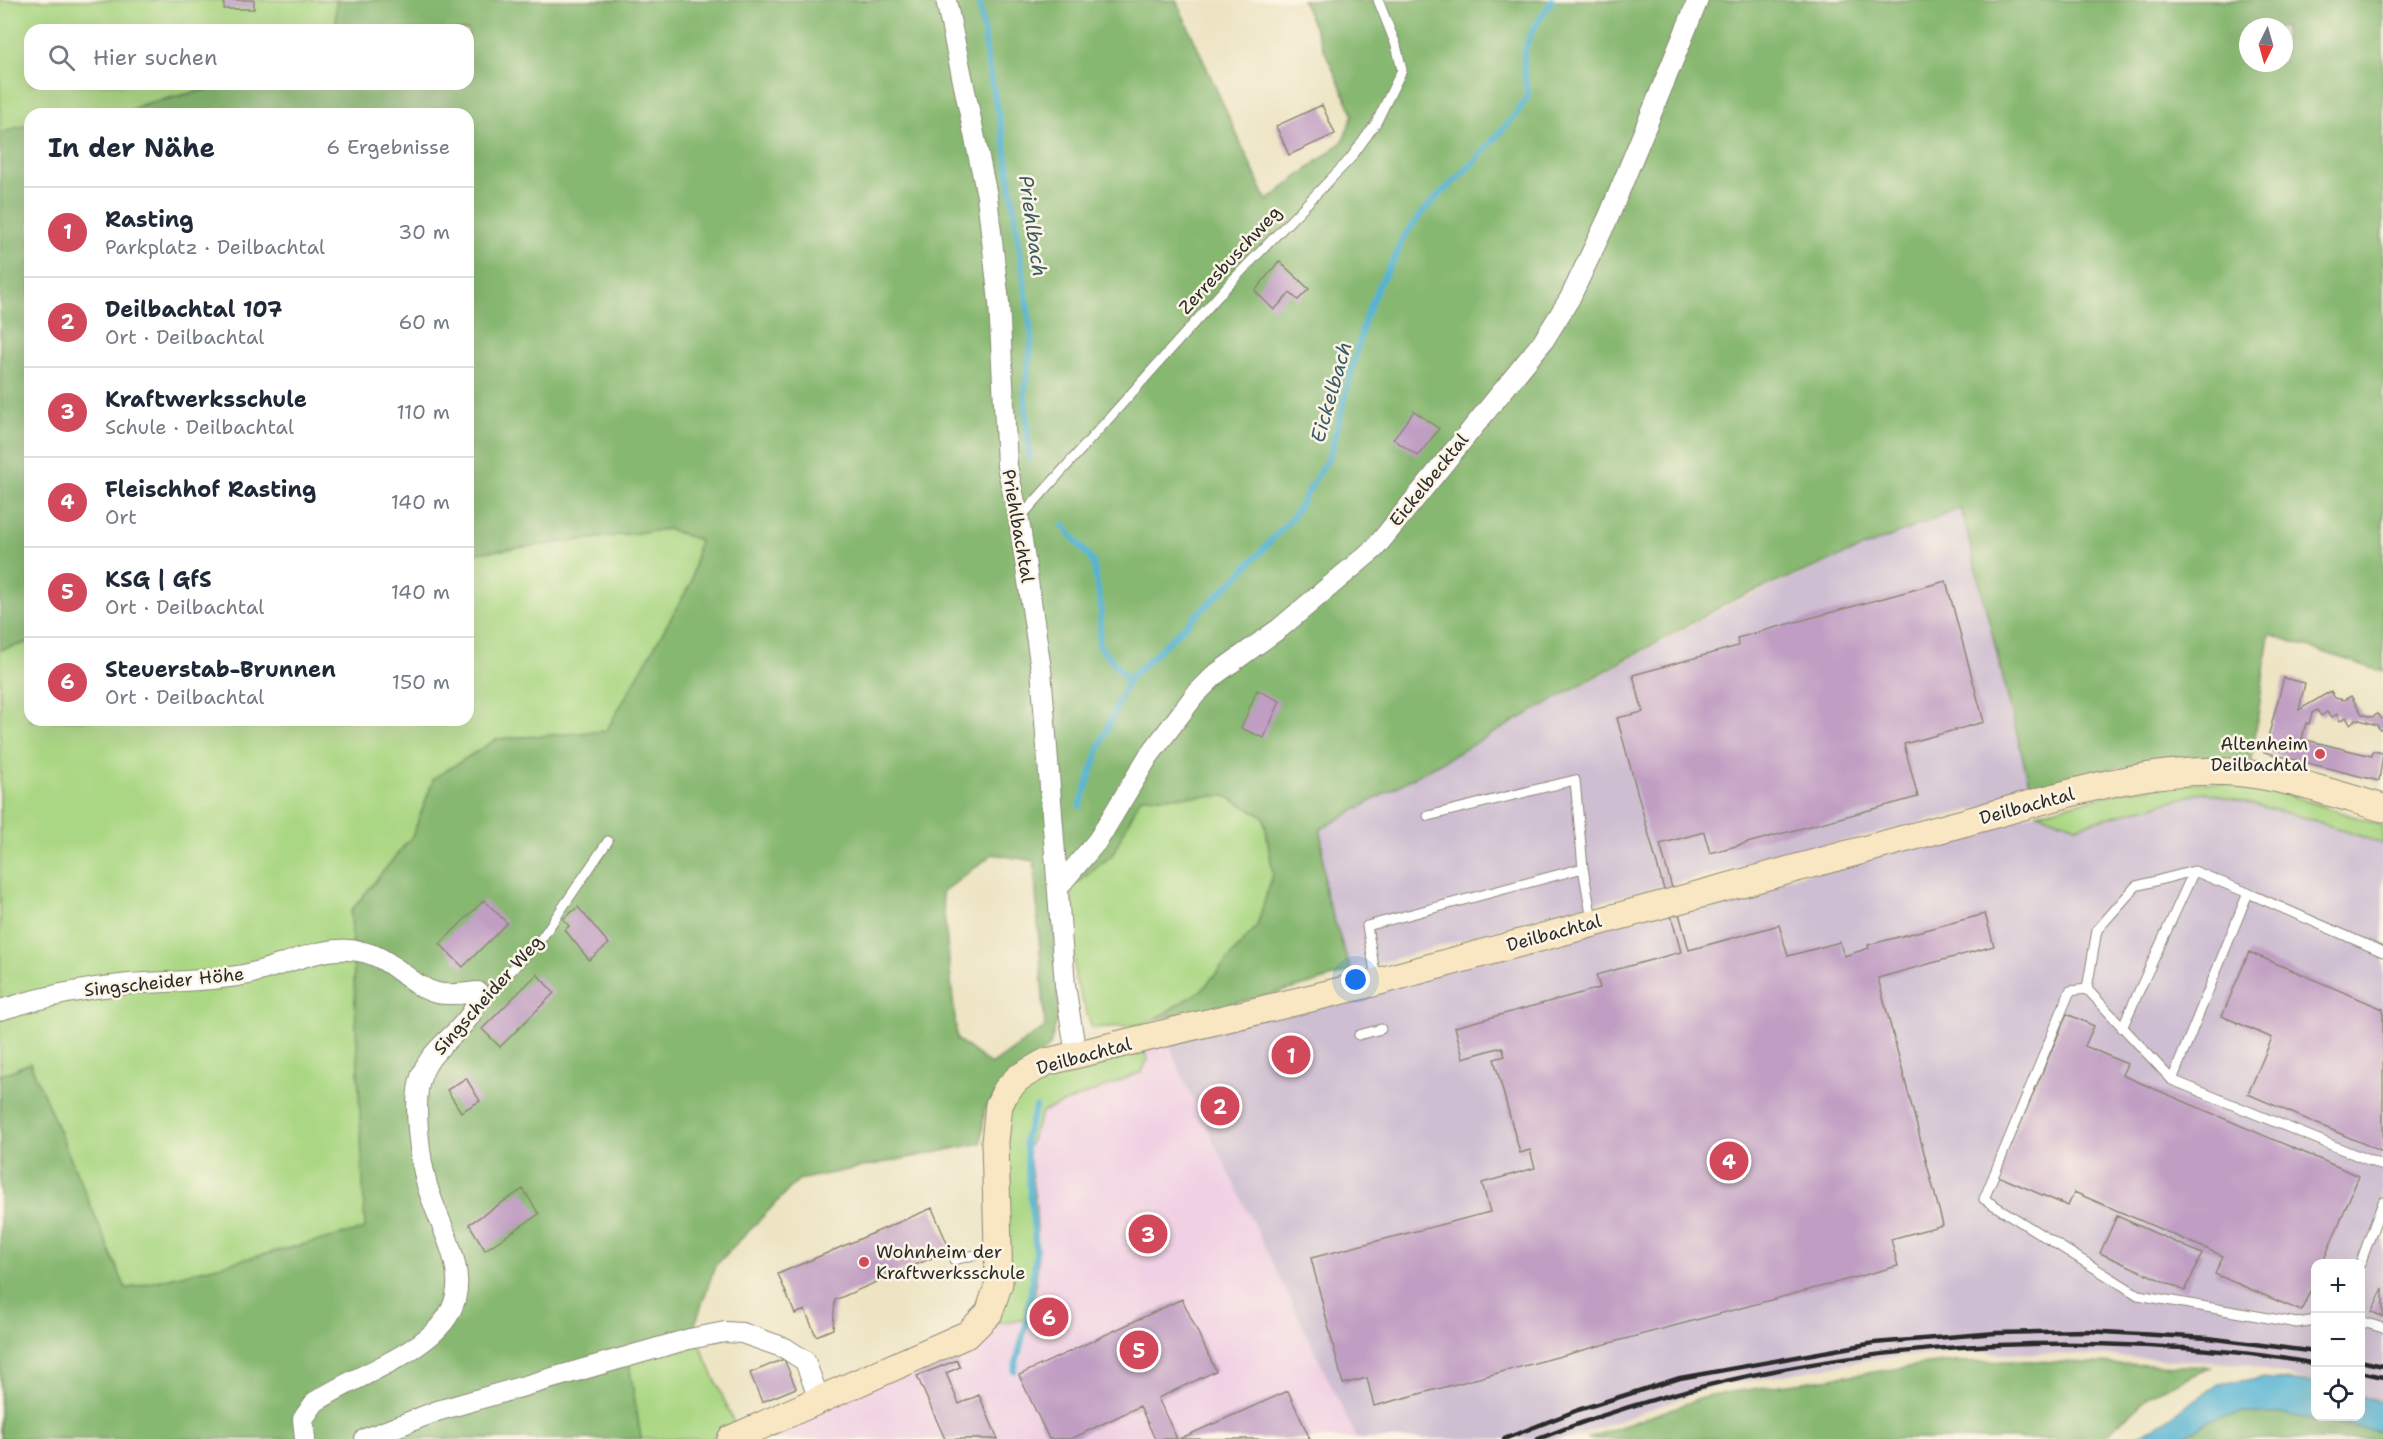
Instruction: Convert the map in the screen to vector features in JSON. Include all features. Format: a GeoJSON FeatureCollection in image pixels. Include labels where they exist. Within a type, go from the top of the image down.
{"type":"FeatureCollection","features":[{"type":"Feature","properties":{"kind":"street","name":"Priehlbachtal"},"geometry":{"type":"LineString","coordinates":[[946,0],[987,196],[999,302],[1007,466],[1019,520],[1041,669],[1065,985],[1076,1055]]}},
{"type":"Feature","properties":{"kind":"street","name":"Eickelbecktal"},"geometry":{"type":"LineString","coordinates":[[1059,886],[1098,840],[1148,757],[1194,695],[1216,674],[1280,628],[1375,548],[1544,340],[1570,298],[1609,216],[1698,0]]}},
{"type":"Feature","properties":{"kind":"street","name":"Deilbachtal"},"geometry":{"type":"LineString","coordinates":[[731,1439],[933,1350],[976,1328],[989,1312],[997,1294],[1000,1249],[995,1142],[999,1105],[1006,1091],[1030,1069],[1046,1062],[1204,1026],[1377,981],[2122,781],[2160,775],[2222,772],[2266,776],[2383,808]]}},
{"type":"Feature","properties":{"kind":"street","name":"Singscheider Höhe"},"geometry":{"type":"LineString","coordinates":[[0,1010],[24,1002],[99,988],[244,975],[312,956],[348,950],[385,959],[428,990],[439,994],[478,992],[474,1009]]}},
{"type":"Feature","properties":{"kind":"street","name":"Singscheider Weg"},"geometry":{"type":"LineString","coordinates":[[305,1439],[303,1419],[315,1402],[430,1336],[454,1309],[458,1292],[458,1276],[449,1242],[426,1182],[418,1089],[420,1078],[433,1055],[474,1009]]}},
{"type":"Feature","properties":{"kind":"street"},"geometry":{"type":"LineString","coordinates":[[365,1439],[437,1411],[689,1339],[725,1332],[757,1337],[797,1353],[805,1361],[819,1399]]}},
{"type":"Feature","properties":{"kind":"lane","name":"Zerresbuschweg"},"geometry":{"type":"LineString","coordinates":[[1019,520],[1229,284],[1350,159],[1369,132],[1402,70],[1396,45],[1378,0]]}},
{"type":"Feature","properties":{"kind":"lane"},"geometry":{"type":"LineString","coordinates":[[1428,816],[1575,780],[1583,868],[1592,922]]}},
{"type":"Feature","properties":{"kind":"lane","name":"Singscheider Weg"},"geometry":{"type":"LineString","coordinates":[[474,1009],[537,944],[608,841]]}},
{"type":"Feature","properties":{"kind":"lane"},"geometry":{"type":"LineString","coordinates":[[1377,981],[1367,926],[1583,868]]}},
{"type":"Feature","properties":{"kind":"lane"},"geometry":{"type":"LineString","coordinates":[[2122,1028],[2194,871]]}},
{"type":"Feature","properties":{"kind":"lane"},"geometry":{"type":"LineString","coordinates":[[2087,989],[2097,930],[2136,886],[2194,871],[2383,952]]}},
{"type":"Feature","properties":{"kind":"lane"},"geometry":{"type":"LineString","coordinates":[[2172,1080],[2248,893]]}},
{"type":"Feature","properties":{"kind":"lane"},"geometry":{"type":"LineString","coordinates":[[2087,989],[2172,1080],[2383,1166]]}},
{"type":"Feature","properties":{"kind":"lane"},"geometry":{"type":"LineString","coordinates":[[2087,989],[2070,991],[1983,1199],[2138,1295],[2297,1323],[2311,1321]]}},
{"type":"Feature","properties":{"kind":"lane"},"geometry":{"type":"LineString","coordinates":[[1359,1035],[1381,1029]]}},
{"type":"Feature","properties":{"kind":"lane"},"geometry":{"type":"LineString","coordinates":[[2362,1259],[2383,1202]]}},
{"type":"Feature","properties":{"kind":"lane"},"geometry":{"type":"LineString","coordinates":[[954,1260],[1000,1249]]}},
{"type":"Feature","properties":{"kind":"lane"},"geometry":{"type":"LineString","coordinates":[[2365,1322],[2383,1328]]}},
{"type":"Feature","properties":{"kind":"shaded area"},"geometry":{"type":"Polygon","coordinates":[[[1960,508],[2032,795],[1589,904],[1351,971],[1325,892],[1321,829],[1734,602],[1960,508]]]}},
{"type":"Feature","properties":{"kind":"shaded area"},"geometry":{"type":"Polygon","coordinates":[[[2204,792],[2310,819],[2383,844],[2383,1403],[2365,1397],[2365,1259],[2311,1259],[2311,1382],[2244,1364],[2088,1355],[1963,1352],[1875,1359],[1708,1388],[1569,1439],[1357,1439],[1175,1061],[1169,1041],[2037,813],[2077,826],[2204,792]]]}},
{"type":"Feature","properties":{"kind":"shaded area"},"geometry":{"type":"Polygon","coordinates":[[[1169,1041],[1175,1061],[1357,1439],[730,1439],[984,1324],[1032,1319],[1038,1261],[1036,1208],[1027,1148],[1042,1112],[1141,1072],[1142,1047],[1169,1041]]]}},
{"type":"Feature","properties":{"kind":"green space"},"geometry":{"type":"Polygon","coordinates":[[[0,0],[336,0],[336,24],[24,24],[24,90],[204,90],[143,104],[135,108],[24,108],[24,126],[0,133],[0,0]]]}},
{"type":"Feature","properties":{"kind":"green space"},"geometry":{"type":"Polygon","coordinates":[[[336,0],[1176,0],[1267,201],[1343,141],[1353,114],[1302,0],[2383,0],[2383,672],[2269,634],[2251,767],[2201,762],[2117,767],[2032,795],[1961,508],[1733,600],[1321,829],[1325,892],[1351,971],[1254,999],[1155,1019],[1202,990],[1257,926],[1273,874],[1264,817],[1226,796],[1141,797],[1112,855],[1071,888],[1052,888],[1059,1011],[1050,1046],[1002,1087],[985,1109],[981,1143],[798,1180],[715,1266],[690,1339],[628,1357],[641,1439],[0,1439],[0,1076],[30,1063],[126,1289],[365,1229],[351,911],[413,835],[434,778],[497,739],[606,731],[691,583],[699,540],[668,529],[474,553],[474,108],[136,108],[205,90],[474,90],[474,24],[336,24],[336,0]],[[993,854],[942,893],[957,1039],[991,1065],[1045,1027],[1034,861],[993,854]]]}},
{"type":"Feature","properties":{"kind":"green space"},"geometry":{"type":"Polygon","coordinates":[[[24,126],[24,644],[0,650],[0,133],[24,126]]]}},
{"type":"Feature","properties":{"kind":"green space"},"geometry":{"type":"Polygon","coordinates":[[[668,529],[699,540],[691,583],[606,732],[497,739],[434,778],[413,835],[351,911],[366,1229],[126,1289],[30,1063],[0,1076],[0,650],[24,644],[24,726],[474,726],[474,553],[668,529]]]}},
{"type":"Feature","properties":{"kind":"green space"},"geometry":{"type":"Polygon","coordinates":[[[2201,782],[2264,787],[2383,826],[2383,844],[2310,819],[2204,792],[2077,826],[2037,813],[2124,791],[2201,782]]]}},
{"type":"Feature","properties":{"kind":"green space"},"geometry":{"type":"Polygon","coordinates":[[[1226,796],[1264,817],[1273,874],[1257,926],[1202,990],[1155,1019],[1140,1025],[1092,1028],[1075,979],[1071,888],[1112,855],[1140,797],[1226,796]]]}},
{"type":"Feature","properties":{"kind":"green space"},"geometry":{"type":"Polygon","coordinates":[[[1142,1047],[1148,1059],[1142,1072],[1042,1112],[1028,1148],[1036,1208],[1038,1261],[1032,1319],[984,1324],[999,1126],[1029,1074],[1142,1047]]]}},
{"type":"Feature","properties":{"kind":"green space"},"geometry":{"type":"Polygon","coordinates":[[[699,1343],[736,1427],[709,1439],[641,1439],[628,1357],[699,1343]]]}},
{"type":"Feature","properties":{"kind":"green space"},"geometry":{"type":"Polygon","coordinates":[[[2030,1361],[2211,1367],[2151,1394],[2102,1439],[1586,1439],[1711,1395],[1943,1362],[2030,1361]]]}},
{"type":"Feature","properties":{"kind":"green space"},"geometry":{"type":"Polygon","coordinates":[[[2242,1413],[2282,1414],[2311,1421],[2383,1432],[2383,1439],[2181,1439],[2209,1420],[2242,1413]]]}},
{"type":"Feature","properties":{"kind":"water"},"geometry":{"type":"Polygon","coordinates":[[[2261,1378],[2311,1383],[2311,1419],[2282,1414],[2242,1413],[2209,1420],[2181,1439],[2130,1439],[2152,1429],[2219,1384],[2261,1378]]]}},
{"type":"Feature","properties":{"kind":"water"},"geometry":{"type":"Polygon","coordinates":[[[2365,1397],[2383,1403],[2383,1432],[2321,1421],[2365,1421],[2365,1397]]]}},
{"type":"Feature","properties":{"kind":"building"},"geometry":{"type":"Polygon","coordinates":[[[224,0],[254,0],[254,9],[224,9],[224,0]]]}},
{"type":"Feature","properties":{"kind":"building"},"geometry":{"type":"Polygon","coordinates":[[[1322,105],[1335,134],[1289,155],[1276,126],[1322,105]]]}},
{"type":"Feature","properties":{"kind":"building"},"geometry":{"type":"Polygon","coordinates":[[[1279,261],[1309,289],[1298,300],[1290,293],[1274,310],[1255,291],[1279,261]]]}},
{"type":"Feature","properties":{"kind":"building"},"geometry":{"type":"Polygon","coordinates":[[[1414,411],[1439,429],[1418,456],[1393,439],[1414,411]]]}},
{"type":"Feature","properties":{"kind":"building"},"geometry":{"type":"Polygon","coordinates":[[[1946,581],[1984,722],[1904,744],[1918,797],[1710,853],[1704,832],[1660,844],[1689,950],[1779,925],[1788,956],[1840,942],[1844,956],[1869,948],[1868,945],[1985,914],[1994,946],[1878,978],[1943,1225],[1891,1239],[1898,1266],[1374,1406],[1367,1378],[1343,1384],[1311,1258],[1490,1212],[1482,1183],[1535,1168],[1530,1150],[1520,1153],[1494,1059],[1505,1056],[1502,1047],[1463,1058],[1455,1027],[1600,988],[1596,975],[1681,952],[1617,718],[1643,712],[1633,675],[1738,646],[1737,638],[1946,581]]]}},
{"type":"Feature","properties":{"kind":"building"},"geometry":{"type":"Polygon","coordinates":[[[2284,678],[2305,683],[2299,710],[2331,691],[2335,698],[2344,700],[2351,696],[2362,714],[2372,717],[2378,714],[2383,720],[2383,729],[2380,730],[2377,725],[2356,719],[2350,724],[2346,717],[2340,721],[2337,714],[2331,718],[2327,712],[2321,716],[2317,710],[2312,713],[2309,724],[2306,723],[2302,739],[2372,756],[2373,751],[2383,753],[2379,781],[2264,752],[2284,678]]]}},
{"type":"Feature","properties":{"kind":"building"},"geometry":{"type":"Polygon","coordinates":[[[1257,690],[1280,701],[1264,738],[1241,728],[1257,690]]]}},
{"type":"Feature","properties":{"kind":"building"},"geometry":{"type":"Polygon","coordinates":[[[484,900],[507,923],[463,967],[440,944],[484,900]]]}},
{"type":"Feature","properties":{"kind":"building"},"geometry":{"type":"Polygon","coordinates":[[[578,907],[609,944],[589,960],[565,930],[569,926],[563,919],[578,907]]]}},
{"type":"Feature","properties":{"kind":"building"},"geometry":{"type":"Polygon","coordinates":[[[2249,952],[2383,1009],[2383,1152],[2248,1094],[2272,1038],[2222,1016],[2249,952]]]}},
{"type":"Feature","properties":{"kind":"building"},"geometry":{"type":"Polygon","coordinates":[[[537,974],[554,993],[500,1047],[482,1029],[537,974]]]}},
{"type":"Feature","properties":{"kind":"building"},"geometry":{"type":"Polygon","coordinates":[[[2067,1014],[2094,1026],[2085,1046],[2127,1064],[2122,1075],[2359,1176],[2324,1259],[2311,1259],[2311,1289],[2301,1311],[2215,1274],[2223,1256],[2074,1192],[2068,1206],[1998,1176],[2067,1014]]]}},
{"type":"Feature","properties":{"kind":"building"},"geometry":{"type":"Polygon","coordinates":[[[466,1078],[480,1101],[461,1112],[447,1090],[466,1078]]]}},
{"type":"Feature","properties":{"kind":"building"},"geometry":{"type":"Polygon","coordinates":[[[1222,1100],[1224,1110],[1218,1111],[1215,1102],[1222,1100]]]}},
{"type":"Feature","properties":{"kind":"building"},"geometry":{"type":"Polygon","coordinates":[[[523,1189],[539,1214],[485,1250],[469,1224],[523,1189]]]}},
{"type":"Feature","properties":{"kind":"building","name":"Wohnheim der Kraftwerksschule"},"geometry":{"type":"Polygon","coordinates":[[[932,1208],[950,1250],[835,1300],[833,1329],[816,1336],[805,1310],[795,1314],[778,1274],[932,1208]]]}},
{"type":"Feature","properties":{"kind":"building"},"geometry":{"type":"Polygon","coordinates":[[[2117,1216],[2202,1254],[2185,1291],[2100,1253],[2117,1216]]]}},
{"type":"Feature","properties":{"kind":"building"},"geometry":{"type":"Polygon","coordinates":[[[2383,1288],[2383,1317],[2372,1312],[2383,1288]]]}},
{"type":"Feature","properties":{"kind":"building"},"geometry":{"type":"Polygon","coordinates":[[[1182,1299],[1216,1371],[1158,1398],[1177,1439],[1155,1439],[1140,1406],[1071,1439],[1049,1439],[1019,1375],[1182,1299]]]}},
{"type":"Feature","properties":{"kind":"building"},"geometry":{"type":"Polygon","coordinates":[[[784,1359],[796,1388],[762,1402],[750,1373],[784,1359]]]}},
{"type":"Feature","properties":{"kind":"building"},"geometry":{"type":"Polygon","coordinates":[[[957,1360],[960,1367],[946,1373],[959,1404],[979,1395],[998,1439],[945,1439],[917,1376],[957,1360]]]}},
{"type":"Feature","properties":{"kind":"building"},"geometry":{"type":"Polygon","coordinates":[[[1288,1391],[1310,1439],[1179,1439],[1288,1391]]]}},
{"type":"Feature","properties":{"kind":"waterway","name":"Priehlbach"},"geometry":{"type":"LineString","coordinates":[[979,0],[989,70],[1005,144],[1032,339],[1025,391],[1029,458]]}},
{"type":"Feature","properties":{"kind":"waterway","name":"Eickelbach"},"geometry":{"type":"LineString","coordinates":[[1080,806],[1101,743],[1128,680],[1241,573],[1292,518],[1330,455],[1365,319],[1378,287],[1397,254],[1402,239],[1428,206],[1474,162],[1517,113],[1528,96],[1524,65],[1526,45],[1552,0]]}},
{"type":"Feature","properties":{"kind":"waterway","name":"Priehlbach"},"geometry":{"type":"LineString","coordinates":[[1063,525],[1093,562],[1101,606],[1099,645],[1128,680]]}},
{"type":"Feature","properties":{"kind":"waterway","name":"Priehlbach"},"geometry":{"type":"LineString","coordinates":[[1014,1371],[1026,1324],[1036,1254],[1025,1138],[1036,1107]]}},
{"type":"Feature","properties":{"kind":"railway"},"geometry":{"type":"LineString","coordinates":[[1504,1439],[1578,1410],[1680,1378],[1874,1343],[1996,1333],[2087,1331],[2208,1338],[2311,1351]]}},
{"type":"Feature","properties":{"kind":"railway"},"geometry":{"type":"LineString","coordinates":[[1538,1439],[1611,1413],[1686,1391],[1761,1373],[1838,1360],[1915,1351],[1993,1345],[2148,1346],[2232,1352],[2311,1363]]}},
{"type":"Feature","properties":{"kind":"railway"},"geometry":{"type":"LineString","coordinates":[[2365,1362],[2383,1366]]}},
{"type":"Feature","properties":{"kind":"railway"},"geometry":{"type":"LineString","coordinates":[[2365,1373],[2383,1377]]}},
{"type":"Feature","properties":{"kind":"place","name":"Altenheim Deilbachtal"},"geometry":{"type":"Point","coordinates":[2320,754]}},
{"type":"Feature","properties":{"kind":"place","name":"Rasting"},"geometry":{"type":"Point","coordinates":[1291,1055]}},
{"type":"Feature","properties":{"kind":"place","name":"Deilbachtal 107"},"geometry":{"type":"Point","coordinates":[1220,1106]}},
{"type":"Feature","properties":{"kind":"place","name":"Fleischhof Rasting"},"geometry":{"type":"Point","coordinates":[1729,1161]}},
{"type":"Feature","properties":{"kind":"place","name":"Kraftwerksschule"},"geometry":{"type":"Point","coordinates":[1148,1234]}},
{"type":"Feature","properties":{"kind":"place","name":"Wohnheim der Kraftwerksschule"},"geometry":{"type":"Point","coordinates":[864,1262]}},
{"type":"Feature","properties":{"kind":"place","name":"Steuerstab-Brunnen"},"geometry":{"type":"Point","coordinates":[1049,1317]}},
{"type":"Feature","properties":{"kind":"place","name":"KSG | GfS"},"geometry":{"type":"Point","coordinates":[1139,1350]}}]}
